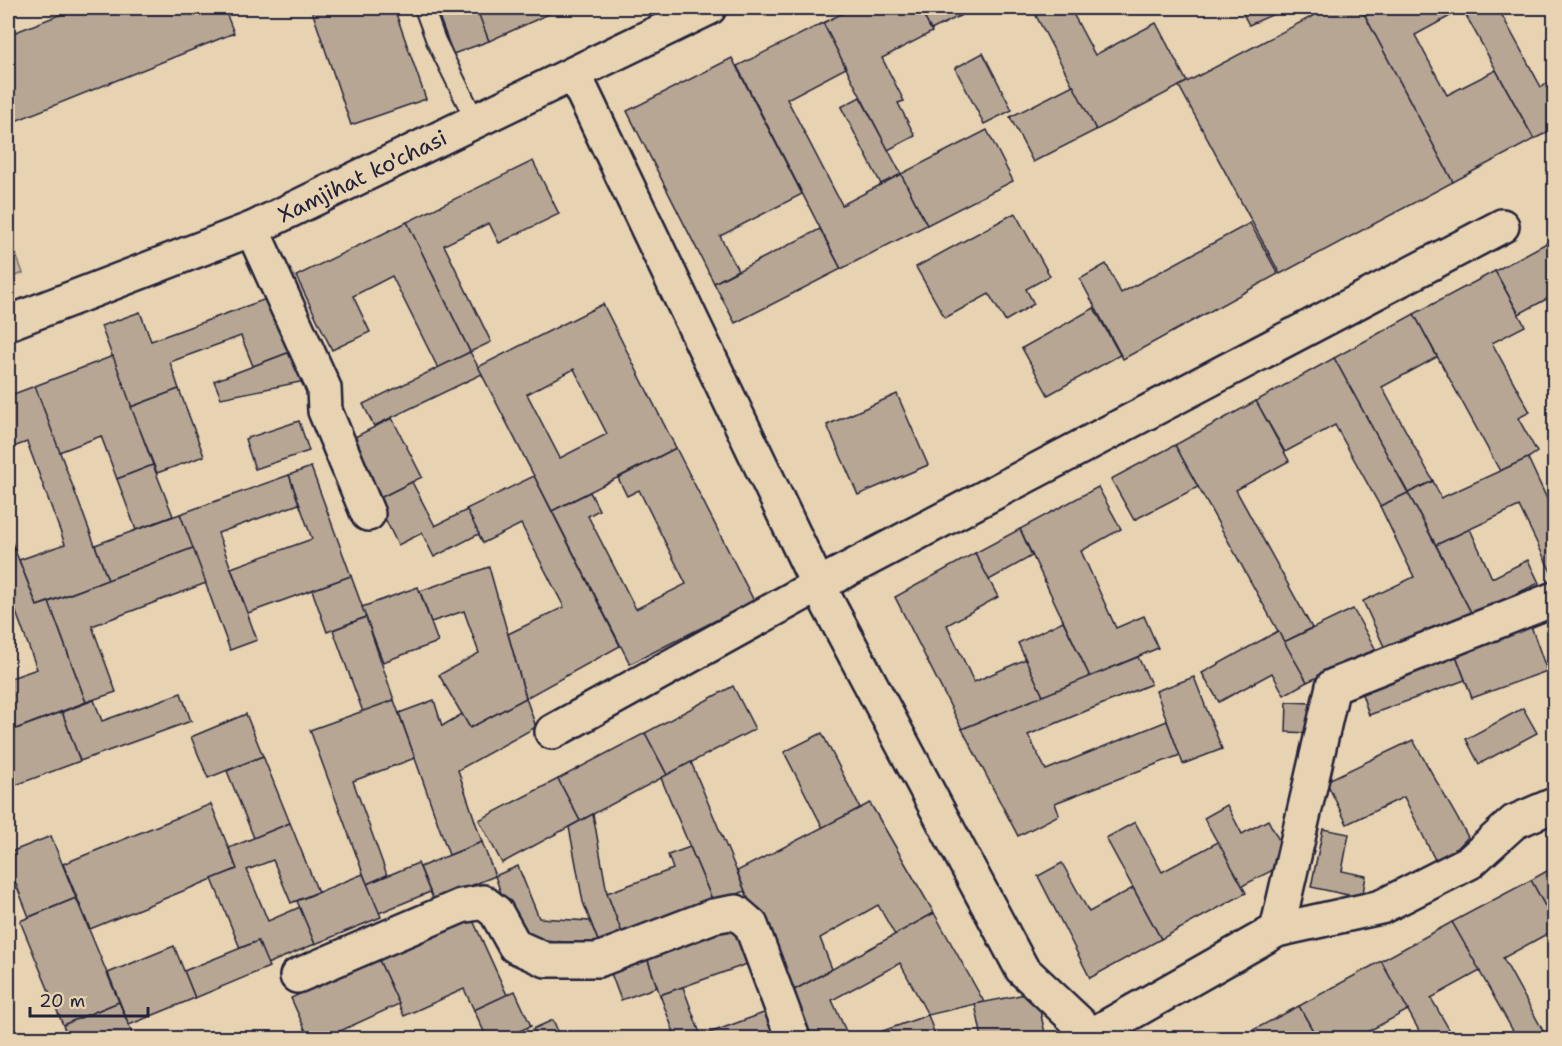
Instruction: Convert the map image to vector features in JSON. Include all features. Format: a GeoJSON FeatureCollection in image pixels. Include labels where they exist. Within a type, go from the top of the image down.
{"type":"FeatureCollection","features":[{"type":"Feature","properties":{"kind":"street","name":"Xamjihat ko'chasi"},"geometry":{"type":"LineString","coordinates":[[8,323],[252,229],[709,8]]}},
{"type":"Feature","properties":{"kind":"street"},"geometry":{"type":"LineString","coordinates":[[574,74],[818,585],[1022,969],[1092,1035],[1277,930],[1381,907],[1470,862],[1514,822],[1554,805]]}},
{"type":"Feature","properties":{"kind":"street"},"geometry":{"type":"LineString","coordinates":[[552,732],[818,585],[1502,226]]}},
{"type":"Feature","properties":{"kind":"street"},"geometry":{"type":"LineString","coordinates":[[252,229],[324,388],[325,411],[368,514]]}},
{"type":"Feature","properties":{"kind":"street"},"geometry":{"type":"LineString","coordinates":[[1277,930],[1332,686],[1554,599]]}},
{"type":"Feature","properties":{"kind":"street"},"geometry":{"type":"LineString","coordinates":[[297,976],[461,906],[483,902],[496,912],[515,946],[546,960],[598,960],[713,916],[736,912],[751,925],[794,1038]]}},
{"type":"Feature","properties":{"kind":"lane"},"geometry":{"type":"LineString","coordinates":[[424,8],[436,40],[476,122]]}},
{"type":"Feature","properties":{"kind":"shaded area"},"geometry":{"type":"Polygon","coordinates":[[[8,234],[23,273],[8,279],[8,234]]]}},
{"type":"Feature","properties":{"kind":"building"},"geometry":{"type":"Polygon","coordinates":[[[77,8],[224,8],[234,33],[8,124],[8,35],[77,8]]]}},
{"type":"Feature","properties":{"kind":"building"},"geometry":{"type":"Polygon","coordinates":[[[311,8],[394,8],[426,99],[351,125],[311,8]]]}},
{"type":"Feature","properties":{"kind":"building"},"geometry":{"type":"Polygon","coordinates":[[[436,8],[477,8],[489,41],[453,54],[436,8]]]}},
{"type":"Feature","properties":{"kind":"building"},"geometry":{"type":"Polygon","coordinates":[[[495,8],[562,8],[489,41],[479,15],[495,8]]]}},
{"type":"Feature","properties":{"kind":"building"},"geometry":{"type":"Polygon","coordinates":[[[853,8],[920,8],[932,32],[882,58],[904,101],[898,103],[915,136],[888,150],[823,23],[853,8]]]}},
{"type":"Feature","properties":{"kind":"building"},"geometry":{"type":"Polygon","coordinates":[[[920,8],[976,8],[931,30],[920,8]]]}},
{"type":"Feature","properties":{"kind":"building"},"geometry":{"type":"Polygon","coordinates":[[[1032,8],[1070,8],[1095,55],[1156,23],[1187,82],[1096,130],[1032,8]]]}},
{"type":"Feature","properties":{"kind":"building"},"geometry":{"type":"Polygon","coordinates":[[[1240,8],[1282,8],[1283,10],[1249,25],[1240,8]]]}},
{"type":"Feature","properties":{"kind":"building"},"geometry":{"type":"Polygon","coordinates":[[[1328,8],[1361,8],[1453,182],[1280,274],[1179,86],[1328,8]]]}},
{"type":"Feature","properties":{"kind":"building"},"geometry":{"type":"Polygon","coordinates":[[[1361,8],[1462,8],[1415,35],[1447,95],[1496,70],[1534,139],[1453,182],[1361,8]]]}},
{"type":"Feature","properties":{"kind":"building"},"geometry":{"type":"Polygon","coordinates":[[[1462,8],[1498,8],[1541,87],[1554,80],[1554,129],[1534,139],[1462,8]]]}},
{"type":"Feature","properties":{"kind":"building"},"geometry":{"type":"Polygon","coordinates":[[[823,23],[846,68],[787,99],[842,205],[901,174],[927,225],[841,269],[737,66],[823,23]]]}},
{"type":"Feature","properties":{"kind":"building"},"geometry":{"type":"Polygon","coordinates":[[[983,53],[1012,110],[984,124],[955,68],[983,53]]]}},
{"type":"Feature","properties":{"kind":"building"},"geometry":{"type":"Polygon","coordinates":[[[732,58],[802,194],[720,236],[738,270],[714,283],[627,111],[732,58]]]}},
{"type":"Feature","properties":{"kind":"building"},"geometry":{"type":"Polygon","coordinates":[[[1073,85],[1096,130],[1033,162],[1010,117],[1073,85]]]}},
{"type":"Feature","properties":{"kind":"building"},"geometry":{"type":"Polygon","coordinates":[[[860,97],[901,174],[881,184],[841,107],[860,97]]]}},
{"type":"Feature","properties":{"kind":"building"},"geometry":{"type":"Polygon","coordinates":[[[987,130],[1013,181],[927,225],[901,174],[987,130]]]}},
{"type":"Feature","properties":{"kind":"building"},"geometry":{"type":"Polygon","coordinates":[[[533,161],[559,214],[499,243],[489,223],[444,245],[491,342],[470,352],[407,222],[533,161]]]}},
{"type":"Feature","properties":{"kind":"building"},"geometry":{"type":"Polygon","coordinates":[[[1015,213],[1050,276],[1026,289],[1034,304],[1005,321],[989,294],[945,318],[916,267],[1015,213]]]}},
{"type":"Feature","properties":{"kind":"building"},"geometry":{"type":"Polygon","coordinates":[[[407,222],[470,352],[438,368],[392,276],[353,296],[370,332],[332,350],[296,276],[407,222]]]}},
{"type":"Feature","properties":{"kind":"building"},"geometry":{"type":"Polygon","coordinates":[[[1250,223],[1278,274],[1123,359],[1080,279],[1106,264],[1121,293],[1250,223]]]}},
{"type":"Feature","properties":{"kind":"building"},"geometry":{"type":"Polygon","coordinates":[[[820,229],[841,269],[735,323],[714,283],[820,229]]]}},
{"type":"Feature","properties":{"kind":"building"},"geometry":{"type":"Polygon","coordinates":[[[1554,239],[1554,295],[1519,314],[1495,271],[1554,239]]]}},
{"type":"Feature","properties":{"kind":"building"},"geometry":{"type":"Polygon","coordinates":[[[1495,271],[1525,326],[1492,343],[1530,412],[1518,418],[1537,452],[1500,471],[1414,314],[1495,271]]]}},
{"type":"Feature","properties":{"kind":"building"},"geometry":{"type":"Polygon","coordinates":[[[277,295],[298,349],[253,366],[241,336],[170,362],[179,389],[131,407],[101,326],[140,312],[151,341],[277,295]]]}},
{"type":"Feature","properties":{"kind":"building"},"geometry":{"type":"Polygon","coordinates":[[[603,304],[676,448],[552,511],[478,367],[603,304]],[[574,369],[527,394],[560,458],[607,434],[574,369]]]}},
{"type":"Feature","properties":{"kind":"building"},"geometry":{"type":"Polygon","coordinates":[[[1094,308],[1120,355],[1048,395],[1022,348],[1094,308]]]}},
{"type":"Feature","properties":{"kind":"building"},"geometry":{"type":"Polygon","coordinates":[[[1414,314],[1437,357],[1382,387],[1433,481],[1408,493],[1334,358],[1414,314]]]}},
{"type":"Feature","properties":{"kind":"building"},"geometry":{"type":"Polygon","coordinates":[[[298,349],[310,380],[221,398],[214,381],[298,349]]]}},
{"type":"Feature","properties":{"kind":"building"},"geometry":{"type":"Polygon","coordinates":[[[470,352],[482,374],[374,426],[363,404],[470,352]]]}},
{"type":"Feature","properties":{"kind":"building"},"geometry":{"type":"Polygon","coordinates":[[[113,356],[153,465],[117,479],[101,436],[59,452],[35,386],[113,356]]]}},
{"type":"Feature","properties":{"kind":"building"},"geometry":{"type":"Polygon","coordinates":[[[1334,358],[1408,493],[1380,506],[1335,425],[1285,452],[1256,401],[1334,358]]]}},
{"type":"Feature","properties":{"kind":"building"},"geometry":{"type":"Polygon","coordinates":[[[35,386],[108,580],[37,606],[19,560],[65,544],[27,442],[8,449],[8,396],[35,386]]]}},
{"type":"Feature","properties":{"kind":"building"},"geometry":{"type":"Polygon","coordinates":[[[179,389],[204,456],[157,473],[131,407],[179,389]]]}},
{"type":"Feature","properties":{"kind":"building"},"geometry":{"type":"Polygon","coordinates":[[[897,394],[928,465],[858,495],[827,425],[897,394]]]}},
{"type":"Feature","properties":{"kind":"building"},"geometry":{"type":"Polygon","coordinates":[[[1256,401],[1289,461],[1236,490],[1312,628],[1284,642],[1175,445],[1256,401]]]}},
{"type":"Feature","properties":{"kind":"building"},"geometry":{"type":"Polygon","coordinates":[[[392,418],[422,477],[376,500],[345,442],[392,418]]]}},
{"type":"Feature","properties":{"kind":"building"},"geometry":{"type":"Polygon","coordinates":[[[299,421],[309,451],[255,469],[245,439],[299,421]]]}},
{"type":"Feature","properties":{"kind":"building"},"geometry":{"type":"Polygon","coordinates":[[[1175,445],[1198,487],[1134,520],[1111,479],[1175,445]]]}},
{"type":"Feature","properties":{"kind":"building"},"geometry":{"type":"Polygon","coordinates":[[[676,448],[754,601],[630,664],[552,511],[590,492],[599,510],[588,516],[636,609],[686,584],[639,490],[627,496],[618,478],[676,448]]]}},
{"type":"Feature","properties":{"kind":"building"},"geometry":{"type":"Polygon","coordinates":[[[1528,458],[1554,514],[1554,578],[1519,506],[1436,545],[1408,493],[1433,481],[1441,498],[1528,458]]]}},
{"type":"Feature","properties":{"kind":"building"},"geometry":{"type":"Polygon","coordinates":[[[153,465],[173,516],[136,530],[117,479],[153,465]]]}},
{"type":"Feature","properties":{"kind":"building"},"geometry":{"type":"Polygon","coordinates":[[[311,467],[351,576],[248,613],[231,568],[312,539],[289,475],[311,467]]]}},
{"type":"Feature","properties":{"kind":"building"},"geometry":{"type":"Polygon","coordinates":[[[289,475],[299,504],[218,533],[257,640],[230,650],[180,514],[289,475]]]}},
{"type":"Feature","properties":{"kind":"building"},"geometry":{"type":"Polygon","coordinates":[[[534,476],[620,646],[526,698],[508,634],[564,607],[521,524],[483,543],[466,509],[534,476]]]}},
{"type":"Feature","properties":{"kind":"building"},"geometry":{"type":"Polygon","coordinates":[[[412,482],[435,526],[467,510],[479,534],[434,557],[422,533],[398,545],[376,500],[412,482]]]}},
{"type":"Feature","properties":{"kind":"building"},"geometry":{"type":"Polygon","coordinates":[[[1098,487],[1121,529],[1081,551],[1116,628],[1144,616],[1158,648],[1090,677],[1020,529],[1098,487]]]}},
{"type":"Feature","properties":{"kind":"building"},"geometry":{"type":"Polygon","coordinates":[[[1408,493],[1472,614],[1387,653],[1363,601],[1414,577],[1380,506],[1408,493]]]}},
{"type":"Feature","properties":{"kind":"building"},"geometry":{"type":"Polygon","coordinates":[[[180,514],[193,548],[108,580],[95,545],[180,514]]]}},
{"type":"Feature","properties":{"kind":"building"},"geometry":{"type":"Polygon","coordinates":[[[1020,529],[1032,556],[989,580],[975,553],[1020,529]]]}},
{"type":"Feature","properties":{"kind":"building"},"geometry":{"type":"Polygon","coordinates":[[[1470,529],[1492,578],[1528,560],[1539,583],[1472,614],[1436,545],[1470,529]]]}},
{"type":"Feature","properties":{"kind":"building"},"geometry":{"type":"Polygon","coordinates":[[[8,535],[37,606],[49,602],[86,702],[8,732],[8,679],[37,669],[13,604],[8,606],[8,535]]]}},
{"type":"Feature","properties":{"kind":"building"},"geometry":{"type":"Polygon","coordinates":[[[193,548],[206,583],[92,626],[116,692],[86,702],[49,602],[193,548]]]}},
{"type":"Feature","properties":{"kind":"building"},"geometry":{"type":"Polygon","coordinates":[[[975,553],[998,597],[947,625],[974,682],[1026,659],[1043,696],[962,729],[895,597],[975,553]]]}},
{"type":"Feature","properties":{"kind":"building"},"geometry":{"type":"Polygon","coordinates":[[[489,567],[526,698],[470,728],[439,675],[479,653],[464,611],[431,622],[420,591],[489,567]]]}},
{"type":"Feature","properties":{"kind":"building"},"geometry":{"type":"Polygon","coordinates":[[[351,576],[366,617],[327,632],[312,590],[351,576]]]}},
{"type":"Feature","properties":{"kind":"building"},"geometry":{"type":"Polygon","coordinates":[[[418,587],[438,642],[383,662],[362,607],[418,587]]]}},
{"type":"Feature","properties":{"kind":"building"},"geometry":{"type":"Polygon","coordinates":[[[1353,609],[1376,650],[1307,682],[1284,642],[1353,609]]]}},
{"type":"Feature","properties":{"kind":"building"},"geometry":{"type":"Polygon","coordinates":[[[366,617],[394,700],[363,712],[333,630],[366,617]]]}},
{"type":"Feature","properties":{"kind":"building"},"geometry":{"type":"Polygon","coordinates":[[[1063,621],[1090,677],[1043,696],[1018,643],[1063,621]]]}},
{"type":"Feature","properties":{"kind":"building"},"geometry":{"type":"Polygon","coordinates":[[[1531,626],[1547,671],[1472,698],[1455,653],[1531,626]]]}},
{"type":"Feature","properties":{"kind":"building"},"geometry":{"type":"Polygon","coordinates":[[[1278,631],[1307,682],[1284,695],[1272,673],[1219,702],[1202,673],[1278,631]]]}},
{"type":"Feature","properties":{"kind":"building"},"geometry":{"type":"Polygon","coordinates":[[[1455,653],[1465,680],[1369,715],[1360,688],[1455,653]]]}},
{"type":"Feature","properties":{"kind":"building"},"geometry":{"type":"Polygon","coordinates":[[[1138,657],[1151,684],[1028,735],[1046,770],[1167,721],[1180,755],[1055,803],[1059,815],[1018,836],[962,729],[1138,657]]]}},
{"type":"Feature","properties":{"kind":"building"},"geometry":{"type":"Polygon","coordinates":[[[1194,677],[1222,749],[1183,764],[1156,691],[1194,677]]]}},
{"type":"Feature","properties":{"kind":"building"},"geometry":{"type":"Polygon","coordinates":[[[733,686],[755,729],[667,775],[645,733],[733,686]]]}},
{"type":"Feature","properties":{"kind":"building"},"geometry":{"type":"Polygon","coordinates":[[[181,693],[191,721],[80,761],[62,712],[94,700],[102,721],[181,693]]]}},
{"type":"Feature","properties":{"kind":"building"},"geometry":{"type":"Polygon","coordinates":[[[526,698],[536,727],[458,770],[482,842],[449,855],[399,713],[434,700],[442,726],[462,714],[470,728],[526,698]]]}},
{"type":"Feature","properties":{"kind":"building"},"geometry":{"type":"Polygon","coordinates":[[[394,700],[415,758],[353,781],[387,875],[367,884],[310,730],[394,700]]]}},
{"type":"Feature","properties":{"kind":"building"},"geometry":{"type":"Polygon","coordinates":[[[1287,702],[1313,703],[1312,733],[1286,732],[1287,702]]]}},
{"type":"Feature","properties":{"kind":"building"},"geometry":{"type":"Polygon","coordinates":[[[1523,708],[1537,733],[1479,764],[1466,739],[1523,708]]]}},
{"type":"Feature","properties":{"kind":"building"},"geometry":{"type":"Polygon","coordinates":[[[62,712],[80,761],[8,788],[8,732],[62,712]]]}},
{"type":"Feature","properties":{"kind":"building"},"geometry":{"type":"Polygon","coordinates":[[[246,714],[263,756],[208,778],[191,737],[246,714]]]}},
{"type":"Feature","properties":{"kind":"building"},"geometry":{"type":"Polygon","coordinates":[[[645,733],[667,775],[580,821],[558,779],[645,733]]]}},
{"type":"Feature","properties":{"kind":"building"},"geometry":{"type":"Polygon","coordinates":[[[822,733],[860,808],[823,828],[784,752],[822,733]]]}},
{"type":"Feature","properties":{"kind":"building"},"geometry":{"type":"Polygon","coordinates":[[[1413,740],[1468,837],[1439,868],[1404,797],[1347,824],[1326,781],[1413,740]]]}},
{"type":"Feature","properties":{"kind":"building"},"geometry":{"type":"Polygon","coordinates":[[[263,756],[290,823],[254,838],[227,771],[263,756]]]}},
{"type":"Feature","properties":{"kind":"building"},"geometry":{"type":"Polygon","coordinates":[[[691,762],[745,891],[714,904],[661,778],[691,762]]]}},
{"type":"Feature","properties":{"kind":"building"},"geometry":{"type":"Polygon","coordinates":[[[558,779],[580,821],[502,863],[479,820],[558,779]]]}},
{"type":"Feature","properties":{"kind":"building"},"geometry":{"type":"Polygon","coordinates":[[[870,803],[934,913],[895,935],[878,905],[820,938],[832,969],[787,994],[737,871],[870,803]]]}},
{"type":"Feature","properties":{"kind":"building"},"geometry":{"type":"Polygon","coordinates":[[[211,804],[237,869],[90,929],[63,864],[211,804]]]}},
{"type":"Feature","properties":{"kind":"building"},"geometry":{"type":"Polygon","coordinates":[[[1227,805],[1242,834],[1268,820],[1290,861],[1242,886],[1204,818],[1227,805]]]}},
{"type":"Feature","properties":{"kind":"building"},"geometry":{"type":"Polygon","coordinates":[[[593,814],[607,893],[624,938],[600,946],[583,902],[569,827],[593,814]]]}},
{"type":"Feature","properties":{"kind":"building"},"geometry":{"type":"Polygon","coordinates":[[[1135,822],[1162,872],[1218,842],[1246,893],[1161,939],[1106,838],[1135,822]]]}},
{"type":"Feature","properties":{"kind":"building"},"geometry":{"type":"Polygon","coordinates":[[[290,823],[318,892],[291,903],[273,860],[247,870],[268,921],[300,907],[315,944],[267,964],[258,941],[240,948],[212,879],[237,869],[229,848],[290,823]]]}},
{"type":"Feature","properties":{"kind":"building"},"geometry":{"type":"Polygon","coordinates":[[[1323,829],[1349,834],[1342,871],[1366,876],[1362,898],[1311,887],[1323,829]]]}},
{"type":"Feature","properties":{"kind":"building"},"geometry":{"type":"Polygon","coordinates":[[[51,836],[76,898],[29,917],[8,864],[8,853],[51,836]]]}},
{"type":"Feature","properties":{"kind":"building"},"geometry":{"type":"Polygon","coordinates":[[[482,842],[495,876],[434,901],[420,867],[482,842]]]}},
{"type":"Feature","properties":{"kind":"building"},"geometry":{"type":"Polygon","coordinates":[[[690,847],[714,904],[624,938],[607,893],[673,869],[668,855],[690,847]]]}},
{"type":"Feature","properties":{"kind":"building"},"geometry":{"type":"Polygon","coordinates":[[[418,863],[430,892],[379,913],[367,884],[418,863]]]}},
{"type":"Feature","properties":{"kind":"building"},"geometry":{"type":"Polygon","coordinates":[[[1062,863],[1089,912],[1133,888],[1161,939],[1090,978],[1038,876],[1062,863]]]}},
{"type":"Feature","properties":{"kind":"building"},"geometry":{"type":"Polygon","coordinates":[[[518,866],[539,918],[590,921],[600,946],[528,938],[510,919],[495,876],[518,866]]]}},
{"type":"Feature","properties":{"kind":"building"},"geometry":{"type":"Polygon","coordinates":[[[1554,867],[1554,923],[1531,880],[1554,867]]]}},
{"type":"Feature","properties":{"kind":"building"},"geometry":{"type":"Polygon","coordinates":[[[363,874],[381,917],[315,944],[297,901],[363,874]]]}},
{"type":"Feature","properties":{"kind":"building"},"geometry":{"type":"Polygon","coordinates":[[[1531,880],[1554,923],[1554,930],[1503,958],[1547,1038],[1517,1038],[1452,922],[1531,880]]]}},
{"type":"Feature","properties":{"kind":"building"},"geometry":{"type":"Polygon","coordinates":[[[76,898],[119,1002],[63,1025],[20,921],[76,898]]]}},
{"type":"Feature","properties":{"kind":"building"},"geometry":{"type":"Polygon","coordinates":[[[934,913],[984,1002],[928,1015],[900,963],[832,1000],[849,1038],[808,1038],[787,994],[934,913]]]}},
{"type":"Feature","properties":{"kind":"building"},"geometry":{"type":"Polygon","coordinates":[[[471,916],[507,995],[474,1010],[464,989],[404,1016],[378,958],[471,916]]]}},
{"type":"Feature","properties":{"kind":"building"},"geometry":{"type":"Polygon","coordinates":[[[1452,922],[1480,971],[1431,998],[1454,1038],[1423,1038],[1381,961],[1452,922]]]}},
{"type":"Feature","properties":{"kind":"building"},"geometry":{"type":"Polygon","coordinates":[[[732,923],[747,964],[660,995],[646,955],[732,923]]]}},
{"type":"Feature","properties":{"kind":"building"},"geometry":{"type":"Polygon","coordinates":[[[258,941],[269,967],[195,998],[184,971],[258,941]]]}},
{"type":"Feature","properties":{"kind":"building"},"geometry":{"type":"Polygon","coordinates":[[[174,946],[195,998],[129,1025],[108,973],[174,946]]]}},
{"type":"Feature","properties":{"kind":"building"},"geometry":{"type":"Polygon","coordinates":[[[646,955],[657,987],[621,1000],[609,968],[646,955]]]}},
{"type":"Feature","properties":{"kind":"building"},"geometry":{"type":"Polygon","coordinates":[[[378,958],[399,1004],[325,1038],[309,1038],[291,998],[378,958]]]}},
{"type":"Feature","properties":{"kind":"building"},"geometry":{"type":"Polygon","coordinates":[[[1381,961],[1408,1010],[1356,1038],[1317,1038],[1299,1006],[1381,961]]]}},
{"type":"Feature","properties":{"kind":"building"},"geometry":{"type":"Polygon","coordinates":[[[683,987],[701,1036],[772,1010],[783,1038],[676,1038],[660,995],[683,987]]]}},
{"type":"Feature","properties":{"kind":"building"},"geometry":{"type":"Polygon","coordinates":[[[515,991],[531,1026],[503,1038],[487,1038],[474,1010],[515,991]]]}},
{"type":"Feature","properties":{"kind":"building"},"geometry":{"type":"Polygon","coordinates":[[[1036,992],[1046,1038],[982,1038],[975,1004],[1036,992]]]}},
{"type":"Feature","properties":{"kind":"building"},"geometry":{"type":"Polygon","coordinates":[[[119,1002],[134,1038],[68,1038],[63,1025],[119,1002]]]}},
{"type":"Feature","properties":{"kind":"building"},"geometry":{"type":"Polygon","coordinates":[[[1299,1006],[1317,1038],[1238,1038],[1299,1006]]]}},
{"type":"Feature","properties":{"kind":"building"},"geometry":{"type":"Polygon","coordinates":[[[928,1015],[936,1038],[863,1038],[928,1015]]]}},
{"type":"Feature","properties":{"kind":"building"},"geometry":{"type":"Polygon","coordinates":[[[553,1020],[561,1038],[537,1038],[533,1029],[553,1020]]]}}]}
